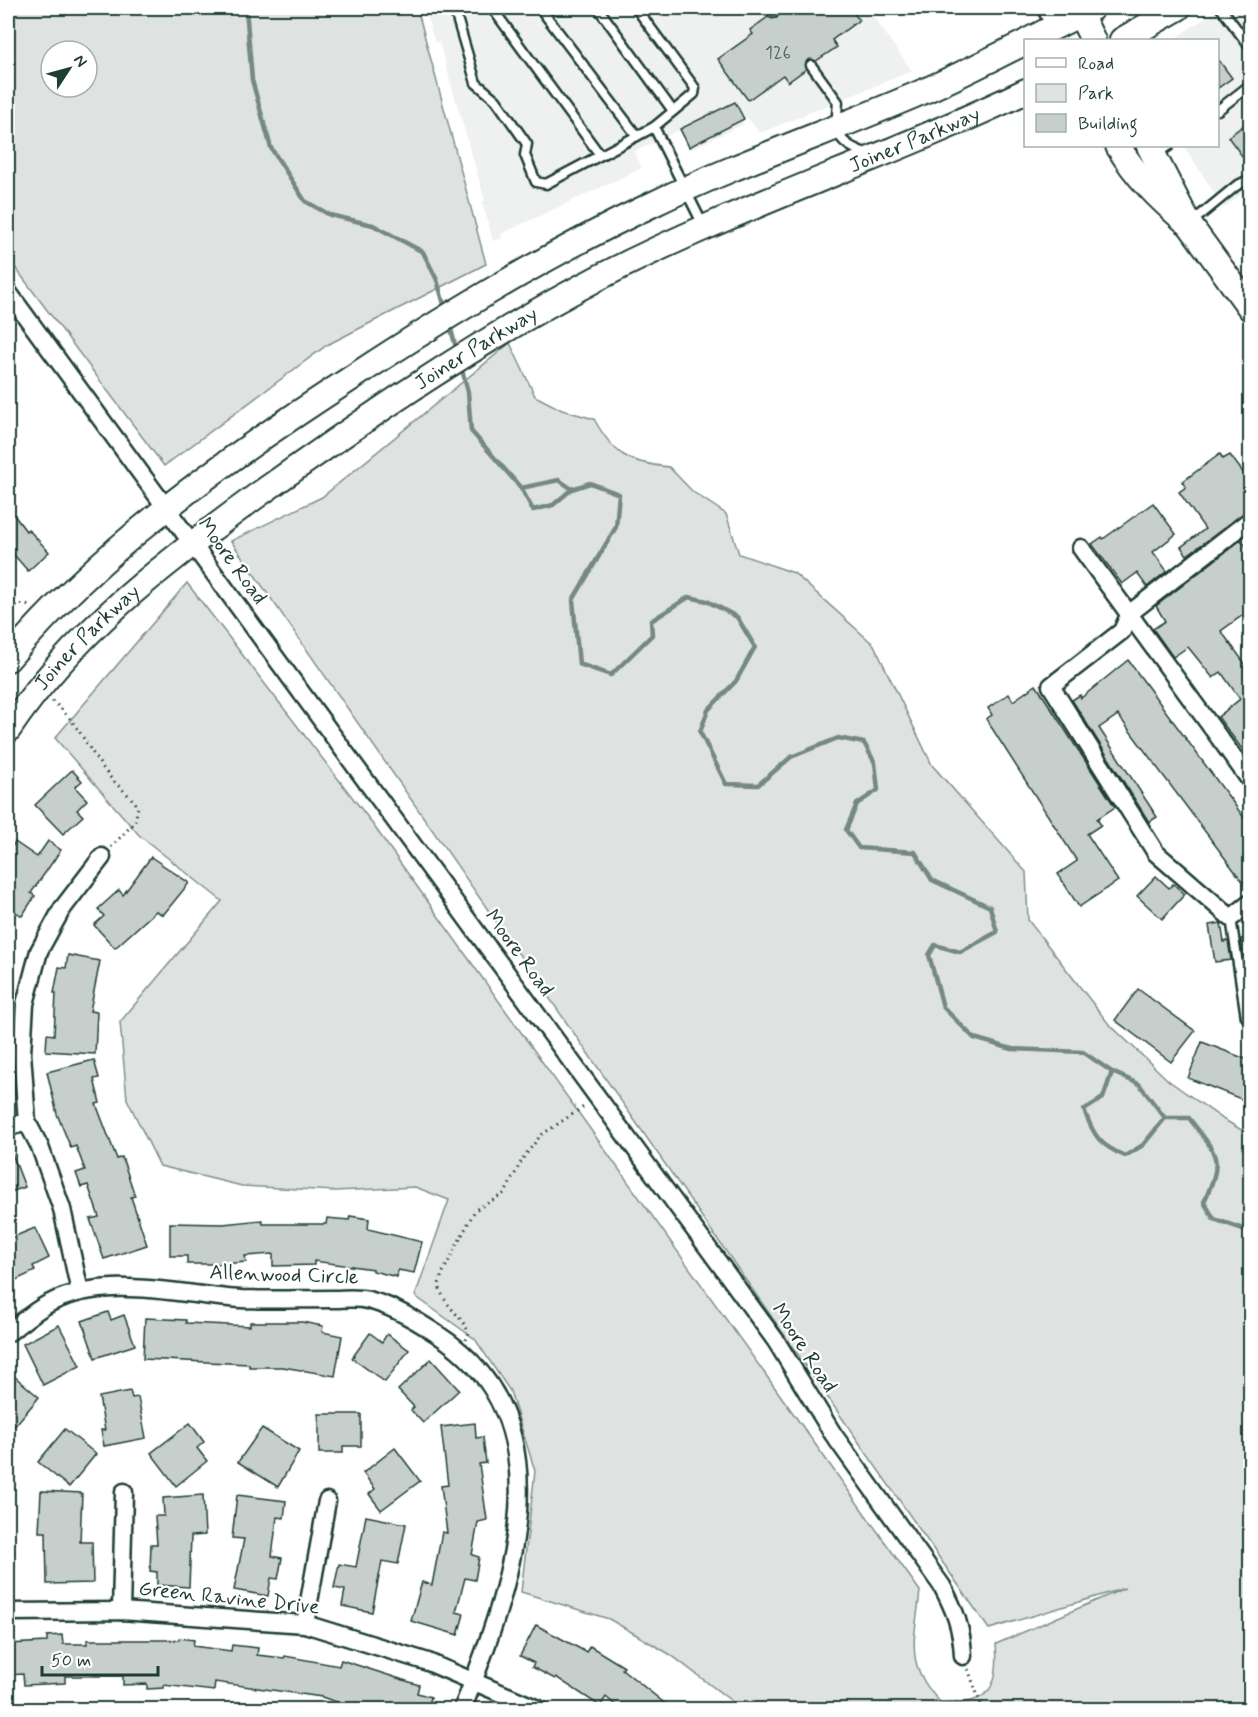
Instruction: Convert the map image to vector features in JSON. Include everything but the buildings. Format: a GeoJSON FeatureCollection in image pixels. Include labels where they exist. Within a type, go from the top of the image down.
{"type":"FeatureCollection","features":[{"type":"Feature","properties":{"kind":"main road"},"geometry":{"type":"LineString","coordinates":[[1124,39],[1178,8]]}},
{"type":"Feature","properties":{"kind":"main road"},"geometry":{"type":"LineString","coordinates":[[1083,10],[1093,39]]}},
{"type":"Feature","properties":{"kind":"main road","name":"Joiner Parkway"},"geometry":{"type":"LineString","coordinates":[[1031,39],[1083,10]]}},
{"type":"Feature","properties":{"kind":"main road","name":"Joiner Parkway"},"geometry":{"type":"LineString","coordinates":[[8,659],[74,585],[165,507],[279,424],[493,289],[581,241],[686,189],[922,92],[1024,43]]}},
{"type":"Feature","properties":{"kind":"main road","name":"Joiner Parkway"},"geometry":{"type":"LineString","coordinates":[[8,730],[39,689],[102,619],[192,543],[417,384],[599,278],[704,228],[878,157],[1024,92]]}},
{"type":"Feature","properties":{"kind":"main road"},"geometry":{"type":"LineString","coordinates":[[1119,147],[1133,172],[1159,199],[1189,224]]}},
{"type":"Feature","properties":{"kind":"main road"},"geometry":{"type":"LineString","coordinates":[[1157,149],[1189,224],[1251,308]]}},
{"type":"Feature","properties":{"kind":"street","name":"Moore Road"},"geometry":{"type":"LineString","coordinates":[[8,292],[776,1341],[833,1434],[942,1586],[956,1610],[962,1634],[963,1656]]}},
{"type":"Feature","properties":{"kind":"street"},"geometry":{"type":"LineString","coordinates":[[1251,520],[1130,614],[1122,631],[1050,686],[1156,853],[1231,918],[1251,903]]}},
{"type":"Feature","properties":{"kind":"street"},"geometry":{"type":"LineString","coordinates":[[1082,548],[1251,780]]}},
{"type":"Feature","properties":{"kind":"street"},"geometry":{"type":"LineString","coordinates":[[80,1292],[62,1209],[40,1147],[27,1122],[22,1053],[25,1004],[39,951],[62,909],[102,857]]}},
{"type":"Feature","properties":{"kind":"street"},"geometry":{"type":"LineString","coordinates":[[8,1126],[27,1122]]}},
{"type":"Feature","properties":{"kind":"street","name":"Allenwood Circle"},"geometry":{"type":"LineString","coordinates":[[8,1333],[48,1304],[80,1292],[117,1287],[242,1299],[367,1299],[408,1316],[459,1348],[488,1382],[510,1423],[519,1465],[520,1505],[503,1588],[462,1710]]}},
{"type":"Feature","properties":{"kind":"street"},"geometry":{"type":"LineString","coordinates":[[121,1611],[124,1492]]}},
{"type":"Feature","properties":{"kind":"street"},"geometry":{"type":"LineString","coordinates":[[304,1624],[327,1501]]}},
{"type":"Feature","properties":{"kind":"street","name":"Green Ravine Drive"},"geometry":{"type":"LineString","coordinates":[[8,1612],[121,1611],[304,1624],[428,1662],[540,1710]]}},
{"type":"Feature","properties":{"kind":"lane"},"geometry":{"type":"LineString","coordinates":[[454,8],[476,82],[496,99],[527,144],[525,155],[536,182],[546,184],[654,128],[694,94],[695,88],[636,8]]}},
{"type":"Feature","properties":{"kind":"lane"},"geometry":{"type":"LineString","coordinates":[[492,8],[600,155]]}},
{"type":"Feature","properties":{"kind":"lane"},"geometry":{"type":"LineString","coordinates":[[540,8],[637,136]]}},
{"type":"Feature","properties":{"kind":"lane"},"geometry":{"type":"LineString","coordinates":[[598,8],[673,111]]}},
{"type":"Feature","properties":{"kind":"lane"},"geometry":{"type":"LineString","coordinates":[[1221,8],[1251,47]]}},
{"type":"Feature","properties":{"kind":"lane"},"geometry":{"type":"LineString","coordinates":[[811,65],[838,102],[835,127],[840,138],[854,149],[878,157]]}},
{"type":"Feature","properties":{"kind":"lane"},"geometry":{"type":"LineString","coordinates":[[1219,109],[1251,85]]}},
{"type":"Feature","properties":{"kind":"lane"},"geometry":{"type":"LineString","coordinates":[[654,128],[704,228]]}},
{"type":"Feature","properties":{"kind":"lane"},"geometry":{"type":"LineString","coordinates":[[1189,224],[1236,186],[1251,179]]}},
{"type":"Feature","properties":{"kind":"lane"},"geometry":{"type":"LineString","coordinates":[[1231,918],[1246,1017]]}},
{"type":"Feature","properties":{"kind":"path"},"geometry":{"type":"LineString","coordinates":[[39,689],[74,721],[104,771],[125,790],[138,807],[135,822],[102,857]]}},
{"type":"Feature","properties":{"kind":"path"},"geometry":{"type":"LineString","coordinates":[[459,1348],[469,1333],[465,1323],[445,1301],[439,1284],[441,1274],[470,1217],[483,1204],[505,1193],[523,1158],[541,1135],[597,1097]]}},
{"type":"Feature","properties":{"kind":"path"},"geometry":{"type":"LineString","coordinates":[[963,1656],[983,1710]]}},
{"type":"Feature","properties":{"kind":"shaded area"},"geometry":{"type":"Polygon","coordinates":[[[424,8],[867,8],[912,71],[760,133],[747,117],[742,120],[744,124],[689,150],[679,130],[634,152],[642,168],[501,234],[502,238],[493,241],[482,202],[485,201],[439,42],[435,42],[424,8]]]}},
{"type":"Feature","properties":{"kind":"shaded area"},"geometry":{"type":"Polygon","coordinates":[[[1221,8],[1250,8],[1250,187],[1224,208],[1185,147],[1219,147],[1219,39],[1174,39],[1221,8]]]}},
{"type":"Feature","properties":{"kind":"green space"},"geometry":{"type":"Polygon","coordinates":[[[8,8],[417,8],[486,264],[327,345],[164,466],[8,258],[8,8]]]}},
{"type":"Feature","properties":{"kind":"green space"},"geometry":{"type":"Polygon","coordinates":[[[510,343],[535,396],[562,410],[594,419],[608,441],[633,460],[669,467],[693,492],[726,514],[739,554],[794,573],[874,645],[932,765],[1026,872],[1028,920],[1108,1023],[1169,1081],[1250,1135],[1250,1709],[742,1709],[671,1655],[609,1619],[521,1592],[535,1471],[510,1391],[475,1339],[415,1296],[449,1200],[415,1187],[335,1191],[242,1186],[160,1166],[127,1099],[120,1022],[222,901],[139,835],[55,738],[187,583],[366,815],[920,1591],[914,1638],[916,1663],[929,1689],[941,1703],[970,1701],[980,1698],[988,1691],[996,1673],[996,1644],[1125,1588],[989,1629],[231,541],[322,497],[510,343]]]}},
{"type":"Feature","properties":{"kind":"waterway"},"geometry":{"type":"LineString","coordinates":[[246,8],[252,80],[271,148],[305,201],[330,215],[373,225],[423,252],[437,280],[445,308]]}},
{"type":"Feature","properties":{"kind":"waterway"},"geometry":{"type":"LineString","coordinates":[[450,325],[457,352]]}},
{"type":"Feature","properties":{"kind":"waterway"},"geometry":{"type":"LineString","coordinates":[[461,366],[468,392],[471,431],[521,488],[559,480],[572,489],[590,483],[619,494],[616,527],[573,600],[579,664],[611,675],[652,635],[651,621],[689,597],[707,601],[737,617],[755,647],[736,681],[708,710],[700,732],[726,784],[758,785],[791,757],[838,738],[864,743],[875,763],[878,790],[857,804],[846,830],[859,848],[915,852],[932,880],[990,907],[997,932],[960,952],[935,945],[929,955],[943,1007],[974,1038],[1012,1049],[1083,1052],[1112,1072],[1139,1084],[1165,1118],[1189,1118],[1212,1149],[1215,1157],[1214,1175],[1204,1202],[1214,1219],[1246,1230],[1250,1235]]}},
{"type":"Feature","properties":{"kind":"waterway"},"geometry":{"type":"LineString","coordinates":[[521,488],[533,510],[553,505],[572,489]]}},
{"type":"Feature","properties":{"kind":"waterway"},"geometry":{"type":"LineString","coordinates":[[1112,1072],[1103,1098],[1084,1110],[1098,1139],[1125,1156],[1143,1145],[1165,1118]]}}]}
